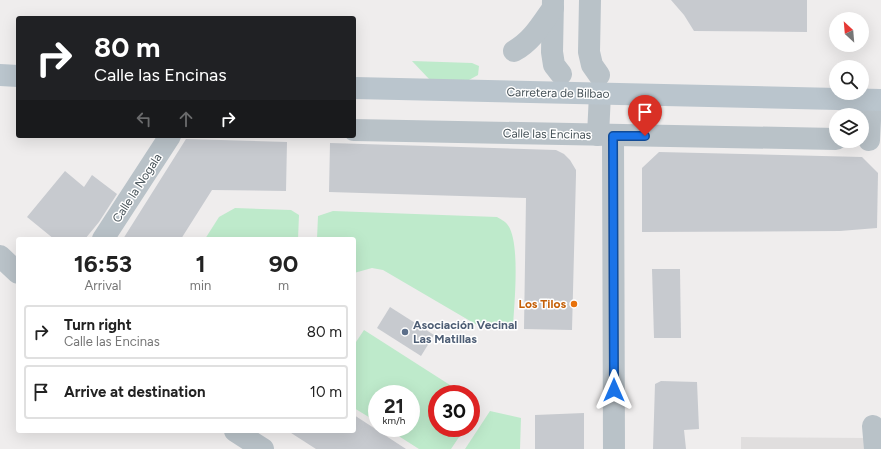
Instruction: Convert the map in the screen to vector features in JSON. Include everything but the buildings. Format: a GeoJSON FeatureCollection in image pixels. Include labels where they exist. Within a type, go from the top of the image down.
{"type":"FeatureCollection","features":[{"type":"Feature","properties":{"kind":"main road"},"geometry":{"type":"LineString","coordinates":[[0,75],[16,76]]}},
{"type":"Feature","properties":{"kind":"main road","name":"Carretera de Bilbao"},"geometry":{"type":"LineString","coordinates":[[356,88],[600,84],[876,100]]}},
{"type":"Feature","properties":{"kind":"street"},"geometry":{"type":"LineString","coordinates":[[590,0],[589,52],[592,65],[600,84],[606,135],[614,449]]}},
{"type":"Feature","properties":{"kind":"street"},"geometry":{"type":"LineString","coordinates":[[514,51],[524,46],[536,34],[553,4]]}},
{"type":"Feature","properties":{"kind":"street"},"geometry":{"type":"LineString","coordinates":[[553,4],[552,52],[554,65],[561,74]]}},
{"type":"Feature","properties":{"kind":"street"},"geometry":{"type":"LineString","coordinates":[[871,140],[876,100]]}},
{"type":"Feature","properties":{"kind":"street","name":"Calle las Encinas"},"geometry":{"type":"LineString","coordinates":[[356,130],[829,140]]}},
{"type":"Feature","properties":{"kind":"street","name":"Calle la Nogala"},"geometry":{"type":"LineString","coordinates":[[104,237],[169,138]]}},
{"type":"Feature","properties":{"kind":"street"},"geometry":{"type":"LineString","coordinates":[[0,256],[16,271]]}},
{"type":"Feature","properties":{"kind":"street"},"geometry":{"type":"LineString","coordinates":[[873,426],[875,449]]}},
{"type":"Feature","properties":{"kind":"street"},"geometry":{"type":"LineString","coordinates":[[238,433],[263,449]]}},
{"type":"Feature","properties":{"kind":"shaded area"},"geometry":{"type":"Polygon","coordinates":[[[741,437],[867,438],[867,449],[741,449],[741,437]]]}},
{"type":"Feature","properties":{"kind":"green space"},"geometry":{"type":"Polygon","coordinates":[[[412,61],[472,63],[479,66],[478,75],[467,81],[430,80],[412,61]]]}},
{"type":"Feature","properties":{"kind":"green space"},"geometry":{"type":"Polygon","coordinates":[[[235,208],[291,210],[299,215],[298,237],[206,237],[219,217],[235,208]]]}},
{"type":"Feature","properties":{"kind":"green space"},"geometry":{"type":"Polygon","coordinates":[[[333,211],[497,217],[507,224],[514,244],[516,273],[513,327],[477,325],[383,270],[372,268],[356,272],[356,237],[317,237],[318,216],[333,211]]]}},
{"type":"Feature","properties":{"kind":"green space"},"geometry":{"type":"Polygon","coordinates":[[[364,330],[450,385],[428,385],[428,437],[459,437],[451,449],[419,449],[400,437],[420,437],[420,385],[368,385],[368,417],[356,409],[356,342],[364,330]]]}},
{"type":"Feature","properties":{"kind":"green space"},"geometry":{"type":"Polygon","coordinates":[[[490,411],[521,418],[520,449],[465,449],[473,437],[480,437],[480,426],[490,411]]]}},
{"type":"Feature","properties":{"kind":"place","name":"Los Tilos"},"geometry":{"type":"Point","coordinates":[574,304]}},
{"type":"Feature","properties":{"kind":"place","name":"Asociación Vecinal Las Matillas"},"geometry":{"type":"Point","coordinates":[405,332]}},
{"type":"Feature","properties":{"kind":"route"},"geometry":{"type":"LineString","coordinates":[[614,390],[613,136],[645,136]]}}]}
